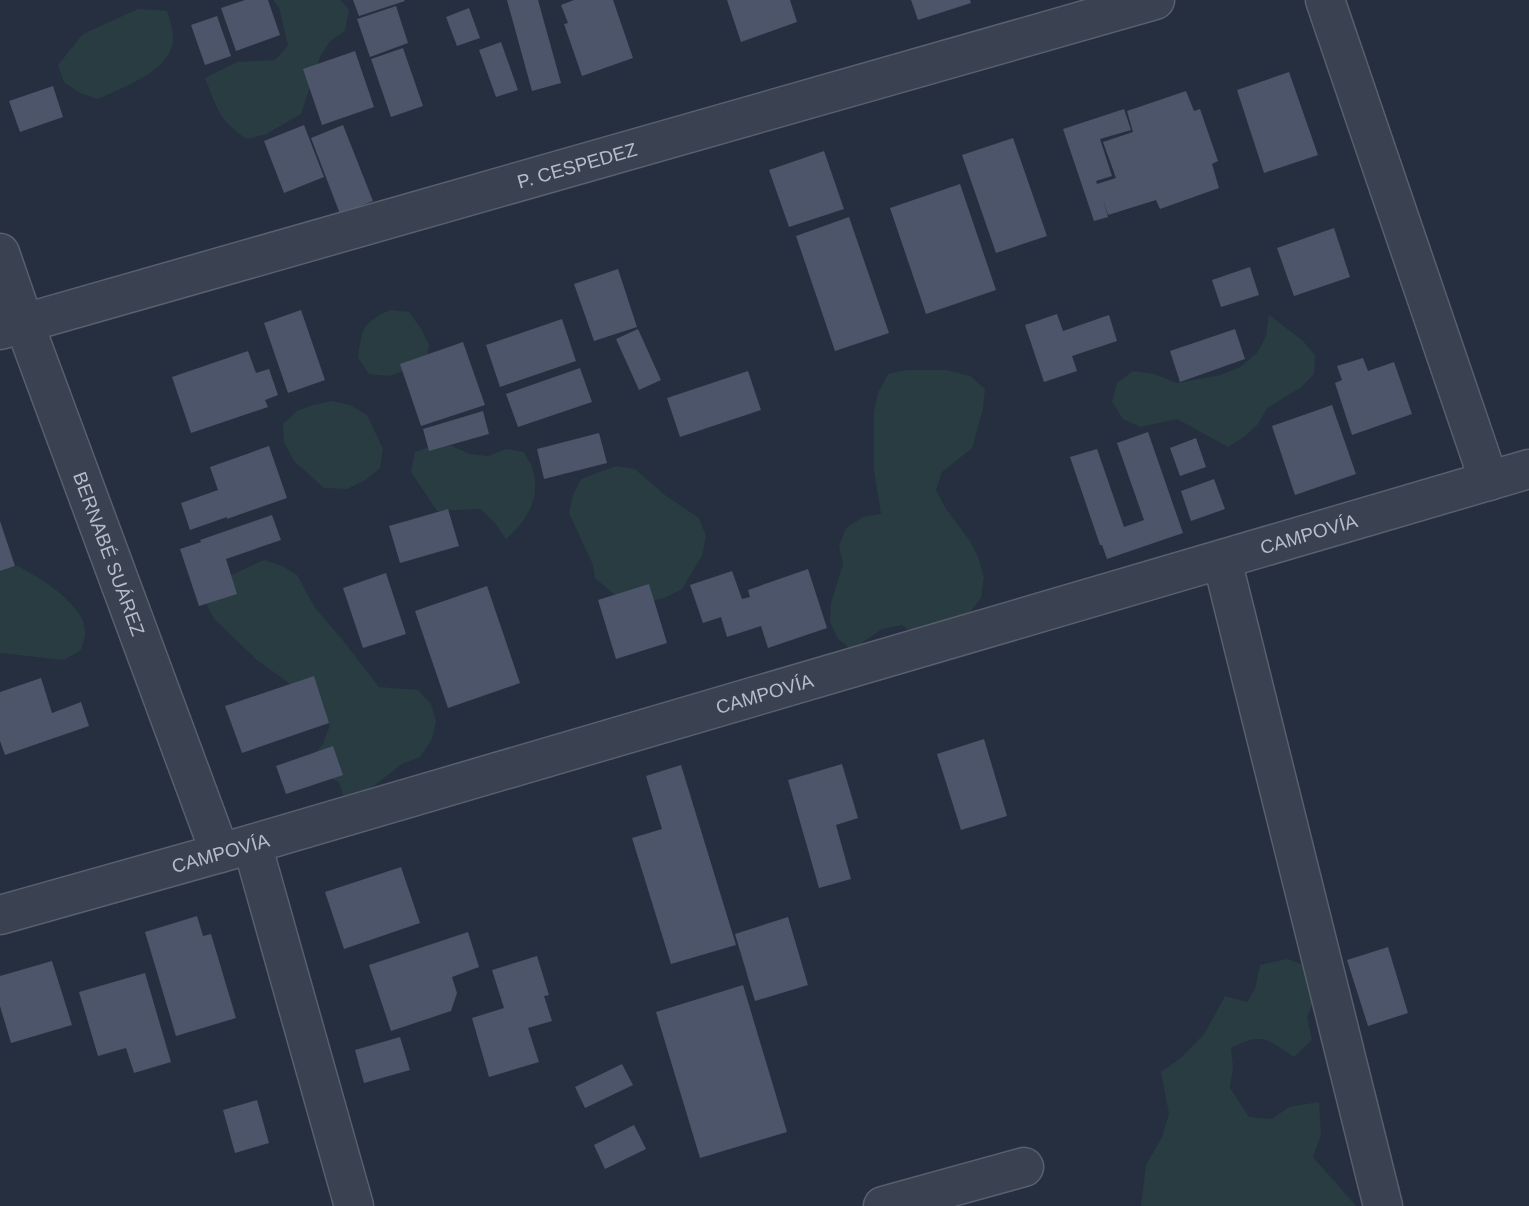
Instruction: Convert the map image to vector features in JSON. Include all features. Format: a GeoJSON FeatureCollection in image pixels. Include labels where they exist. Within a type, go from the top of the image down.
{"type":"FeatureCollection","features":[{"type":"Feature","properties":{"kind":"street","name":"P. CESPEDEZ"},"geometry":{"type":"LineString","coordinates":[[12,327],[1155,0]]}},
{"type":"Feature","properties":{"kind":"street"},"geometry":{"type":"LineString","coordinates":[[1325,0],[1489,481]]}},
{"type":"Feature","properties":{"kind":"street","name":"BERNABÉ SUÁREZ"},"geometry":{"type":"LineString","coordinates":[[0,253],[12,327],[236,849],[354,1206]]}},
{"type":"Feature","properties":{"kind":"street","name":"CAMPOVÍA"},"geometry":{"type":"LineString","coordinates":[[0,915],[236,849],[1529,469]]}},
{"type":"Feature","properties":{"kind":"street"},"geometry":{"type":"LineString","coordinates":[[1222,560],[1383,1206]]}},
{"type":"Feature","properties":{"kind":"street"},"geometry":{"type":"LineString","coordinates":[[883,1206],[1024,1167]]}},
{"type":"Feature","properties":{"kind":"green space"},"geometry":{"type":"Polygon","coordinates":[[[273,0],[340,0],[349,10],[345,31],[330,41],[320,57],[301,114],[266,134],[247,139],[225,120],[216,106],[205,78],[237,62],[275,60],[288,46],[279,7],[273,0]]]}},
{"type":"Feature","properties":{"kind":"green space"},"geometry":{"type":"Polygon","coordinates":[[[138,9],[167,11],[173,40],[171,49],[159,66],[140,79],[98,99],[80,93],[64,82],[58,65],[83,34],[138,9]]]}},
{"type":"Feature","properties":{"kind":"green space"},"geometry":{"type":"Polygon","coordinates":[[[390,310],[409,312],[420,327],[429,345],[426,364],[389,376],[369,374],[358,358],[362,333],[369,323],[390,310]]]}},
{"type":"Feature","properties":{"kind":"green space"},"geometry":{"type":"Polygon","coordinates":[[[1269,315],[1303,341],[1315,355],[1314,374],[1300,388],[1267,408],[1258,424],[1228,447],[1177,419],[1140,427],[1123,419],[1112,402],[1117,383],[1133,371],[1154,374],[1177,383],[1221,375],[1240,367],[1257,353],[1266,336],[1269,315]]]}},
{"type":"Feature","properties":{"kind":"green space"},"geometry":{"type":"Polygon","coordinates":[[[906,370],[947,370],[970,376],[985,389],[983,409],[972,448],[942,472],[936,490],[978,557],[984,577],[981,598],[967,616],[917,636],[902,625],[882,629],[852,650],[838,639],[830,622],[831,603],[843,564],[839,546],[846,528],[863,517],[881,514],[874,470],[874,412],[878,393],[888,374],[906,370]]]}},
{"type":"Feature","properties":{"kind":"green space"},"geometry":{"type":"Polygon","coordinates":[[[332,401],[350,405],[367,415],[383,449],[380,468],[347,489],[324,488],[294,461],[284,442],[283,424],[297,411],[332,401]]]}},
{"type":"Feature","properties":{"kind":"green space"},"geometry":{"type":"Polygon","coordinates":[[[434,445],[452,446],[470,454],[488,456],[506,449],[524,452],[535,478],[534,498],[526,516],[506,539],[495,523],[480,509],[437,511],[411,472],[415,452],[434,445]]]}},
{"type":"Feature","properties":{"kind":"green space"},"geometry":{"type":"Polygon","coordinates":[[[616,466],[635,469],[666,496],[699,518],[706,536],[702,556],[682,589],[664,598],[645,603],[624,603],[595,578],[593,565],[569,513],[573,495],[581,479],[616,466]]]}},
{"type":"Feature","properties":{"kind":"green space"},"geometry":{"type":"Polygon","coordinates":[[[264,560],[297,575],[315,608],[379,687],[418,690],[431,704],[436,721],[432,739],[420,757],[402,764],[366,792],[345,801],[339,782],[321,774],[311,759],[323,744],[330,725],[306,695],[258,661],[214,619],[205,602],[214,583],[264,560]]]}},
{"type":"Feature","properties":{"kind":"green space"},"geometry":{"type":"Polygon","coordinates":[[[17,566],[60,593],[79,613],[85,634],[81,650],[64,660],[0,653],[0,571],[17,566]]]}},
{"type":"Feature","properties":{"kind":"green space"},"geometry":{"type":"Polygon","coordinates":[[[1287,959],[1310,967],[1314,999],[1307,1018],[1312,1040],[1294,1057],[1271,1042],[1257,1039],[1231,1048],[1233,1066],[1230,1088],[1249,1117],[1272,1119],[1289,1107],[1319,1102],[1321,1135],[1313,1157],[1356,1206],[1141,1206],[1146,1165],[1162,1137],[1169,1114],[1161,1072],[1181,1058],[1205,1033],[1225,996],[1247,1002],[1255,989],[1260,965],[1287,959]]]}},
{"type":"Feature","properties":{"kind":"building"},"geometry":{"type":"Polygon","coordinates":[[[245,0],[268,0],[280,35],[236,51],[221,8],[245,0]]]}},
{"type":"Feature","properties":{"kind":"building"},"geometry":{"type":"Polygon","coordinates":[[[353,0],[404,0],[405,1],[359,16],[353,0]]]}},
{"type":"Feature","properties":{"kind":"building"},"geometry":{"type":"Polygon","coordinates":[[[507,0],[538,0],[561,83],[532,91],[507,0]]]}},
{"type":"Feature","properties":{"kind":"building"},"geometry":{"type":"Polygon","coordinates":[[[574,0],[613,0],[633,58],[582,76],[564,24],[568,23],[561,5],[574,0]]]}},
{"type":"Feature","properties":{"kind":"building"},"geometry":{"type":"Polygon","coordinates":[[[727,0],[790,0],[797,22],[741,42],[727,0]]]}},
{"type":"Feature","properties":{"kind":"building"},"geometry":{"type":"Polygon","coordinates":[[[911,0],[970,0],[971,3],[918,20],[911,0]]]}},
{"type":"Feature","properties":{"kind":"building"},"geometry":{"type":"Polygon","coordinates":[[[396,6],[408,43],[370,57],[357,19],[396,6]]]}},
{"type":"Feature","properties":{"kind":"building"},"geometry":{"type":"Polygon","coordinates":[[[469,8],[480,38],[457,46],[446,17],[469,8]]]}},
{"type":"Feature","properties":{"kind":"building"},"geometry":{"type":"Polygon","coordinates":[[[217,16],[231,56],[205,65],[191,25],[217,16]]]}},
{"type":"Feature","properties":{"kind":"building"},"geometry":{"type":"Polygon","coordinates":[[[501,42],[518,90],[496,97],[479,50],[501,42]]]}},
{"type":"Feature","properties":{"kind":"building"},"geometry":{"type":"Polygon","coordinates":[[[403,48],[423,106],[391,117],[371,59],[403,48]]]}},
{"type":"Feature","properties":{"kind":"building"},"geometry":{"type":"Polygon","coordinates":[[[355,51],[374,107],[322,125],[303,69],[355,51]]]}},
{"type":"Feature","properties":{"kind":"building"},"geometry":{"type":"Polygon","coordinates":[[[1289,72],[1318,155],[1264,173],[1237,90],[1289,72]]]}},
{"type":"Feature","properties":{"kind":"building"},"geometry":{"type":"Polygon","coordinates":[[[53,86],[63,117],[20,132],[9,101],[53,86]]]}},
{"type":"Feature","properties":{"kind":"building"},"geometry":{"type":"Polygon","coordinates":[[[1186,91],[1194,111],[1200,109],[1218,161],[1212,164],[1219,188],[1160,209],[1156,200],[1108,215],[1103,199],[1108,217],[1094,221],[1063,129],[1124,109],[1131,130],[1100,139],[1112,176],[1096,181],[1097,184],[1116,178],[1103,142],[1133,132],[1127,111],[1186,91]]]}},
{"type":"Feature","properties":{"kind":"building"},"geometry":{"type":"Polygon","coordinates":[[[304,125],[324,177],[284,193],[264,141],[304,125]]]}},
{"type":"Feature","properties":{"kind":"building"},"geometry":{"type":"Polygon","coordinates":[[[343,125],[373,201],[340,214],[311,138],[343,125]]]}},
{"type":"Feature","properties":{"kind":"building"},"geometry":{"type":"Polygon","coordinates":[[[1013,138],[1047,236],[996,253],[962,155],[1013,138]]]}},
{"type":"Feature","properties":{"kind":"building"},"geometry":{"type":"Polygon","coordinates":[[[824,151],[844,209],[789,227],[769,170],[824,151]]]}},
{"type":"Feature","properties":{"kind":"building"},"geometry":{"type":"Polygon","coordinates":[[[960,184],[996,290],[926,314],[890,208],[960,184]]]}},
{"type":"Feature","properties":{"kind":"building"},"geometry":{"type":"Polygon","coordinates":[[[849,217],[889,333],[835,351],[796,236],[849,217]]]}},
{"type":"Feature","properties":{"kind":"building"},"geometry":{"type":"Polygon","coordinates":[[[1334,228],[1350,277],[1294,296],[1277,248],[1334,228]]]}},
{"type":"Feature","properties":{"kind":"building"},"geometry":{"type":"Polygon","coordinates":[[[1250,267],[1259,295],[1221,307],[1212,280],[1250,267]]]}},
{"type":"Feature","properties":{"kind":"building"},"geometry":{"type":"Polygon","coordinates":[[[618,269],[637,327],[594,341],[574,284],[618,269]]]}},
{"type":"Feature","properties":{"kind":"building"},"geometry":{"type":"Polygon","coordinates":[[[301,310],[325,380],[288,393],[264,323],[301,310]]]}},
{"type":"Feature","properties":{"kind":"building"},"geometry":{"type":"Polygon","coordinates":[[[1057,314],[1063,331],[1109,315],[1117,341],[1072,356],[1077,371],[1044,382],[1025,325],[1057,314]]]}},
{"type":"Feature","properties":{"kind":"building"},"geometry":{"type":"Polygon","coordinates":[[[562,319],[576,361],[500,387],[486,345],[562,319]]]}},
{"type":"Feature","properties":{"kind":"building"},"geometry":{"type":"Polygon","coordinates":[[[638,329],[661,380],[639,390],[616,339],[638,329]]]}},
{"type":"Feature","properties":{"kind":"building"},"geometry":{"type":"Polygon","coordinates":[[[1235,329],[1245,359],[1180,382],[1170,351],[1235,329]]]}},
{"type":"Feature","properties":{"kind":"building"},"geometry":{"type":"Polygon","coordinates":[[[463,342],[485,405],[421,426],[400,364],[463,342]]]}},
{"type":"Feature","properties":{"kind":"building"},"geometry":{"type":"Polygon","coordinates":[[[248,351],[256,373],[269,369],[278,395],[265,400],[268,407],[191,433],[172,377],[248,351]]]}},
{"type":"Feature","properties":{"kind":"building"},"geometry":{"type":"Polygon","coordinates":[[[1363,358],[1368,371],[1394,362],[1412,414],[1352,435],[1335,383],[1342,380],[1337,366],[1363,358]]]}},
{"type":"Feature","properties":{"kind":"building"},"geometry":{"type":"Polygon","coordinates":[[[580,368],[592,402],[518,427],[506,394],[580,368]]]}},
{"type":"Feature","properties":{"kind":"building"},"geometry":{"type":"Polygon","coordinates":[[[748,371],[761,410],[680,437],[667,398],[748,371]]]}},
{"type":"Feature","properties":{"kind":"building"},"geometry":{"type":"Polygon","coordinates":[[[1332,405],[1356,474],[1295,495],[1272,426],[1332,405]]]}},
{"type":"Feature","properties":{"kind":"building"},"geometry":{"type":"Polygon","coordinates":[[[483,411],[489,434],[429,451],[423,429],[483,411]]]}},
{"type":"Feature","properties":{"kind":"building"},"geometry":{"type":"Polygon","coordinates":[[[1148,432],[1183,533],[1107,559],[1070,457],[1097,449],[1124,527],[1144,520],[1117,443],[1148,432]]]}},
{"type":"Feature","properties":{"kind":"building"},"geometry":{"type":"Polygon","coordinates":[[[599,433],[607,463],[544,479],[537,449],[599,433]]]}},
{"type":"Feature","properties":{"kind":"building"},"geometry":{"type":"Polygon","coordinates":[[[1196,438],[1206,467],[1180,476],[1170,448],[1196,438]]]}},
{"type":"Feature","properties":{"kind":"building"},"geometry":{"type":"Polygon","coordinates":[[[269,446],[287,498],[190,530],[181,503],[218,490],[210,467],[269,446]]]}},
{"type":"Feature","properties":{"kind":"building"},"geometry":{"type":"Polygon","coordinates":[[[1214,479],[1225,509],[1191,521],[1181,491],[1214,479]]]}},
{"type":"Feature","properties":{"kind":"building"},"geometry":{"type":"Polygon","coordinates":[[[448,509],[459,546],[400,563],[389,526],[448,509]]]}},
{"type":"Feature","properties":{"kind":"building"},"geometry":{"type":"Polygon","coordinates":[[[272,515],[281,540],[226,559],[237,594],[199,606],[180,549],[272,515]]]}},
{"type":"Feature","properties":{"kind":"building"},"geometry":{"type":"Polygon","coordinates":[[[0,521],[15,566],[0,571],[0,521]]]}},
{"type":"Feature","properties":{"kind":"building"},"geometry":{"type":"Polygon","coordinates":[[[808,569],[827,628],[768,648],[761,626],[727,637],[721,617],[703,623],[690,585],[732,571],[742,599],[750,597],[748,590],[808,569]]]}},
{"type":"Feature","properties":{"kind":"building"},"geometry":{"type":"Polygon","coordinates":[[[386,573],[406,634],[363,648],[343,588],[386,573]]]}},
{"type":"Feature","properties":{"kind":"building"},"geometry":{"type":"Polygon","coordinates":[[[649,584],[667,643],[616,659],[598,600],[649,584]]]}},
{"type":"Feature","properties":{"kind":"building"},"geometry":{"type":"Polygon","coordinates":[[[487,586],[520,683],[448,708],[415,611],[487,586]]]}},
{"type":"Feature","properties":{"kind":"building"},"geometry":{"type":"Polygon","coordinates":[[[314,676],[329,723],[242,753],[225,706],[314,676]]]}},
{"type":"Feature","properties":{"kind":"building"},"geometry":{"type":"Polygon","coordinates":[[[41,678],[52,713],[81,702],[89,726],[5,755],[0,741],[0,692],[41,678]]]}},
{"type":"Feature","properties":{"kind":"building"},"geometry":{"type":"Polygon","coordinates":[[[984,739],[1007,816],[961,830],[937,754],[984,739]]]}},
{"type":"Feature","properties":{"kind":"building"},"geometry":{"type":"Polygon","coordinates":[[[333,746],[343,775],[286,794],[276,766],[333,746]]]}},
{"type":"Feature","properties":{"kind":"building"},"geometry":{"type":"Polygon","coordinates":[[[842,764],[858,818],[836,825],[851,879],[819,888],[788,780],[842,764]]]}},
{"type":"Feature","properties":{"kind":"building"},"geometry":{"type":"Polygon","coordinates":[[[681,765],[736,945],[671,964],[632,838],[662,829],[646,776],[681,765]]]}},
{"type":"Feature","properties":{"kind":"building"},"geometry":{"type":"Polygon","coordinates":[[[401,867],[420,923],[344,949],[325,892],[401,867]]]}},
{"type":"Feature","properties":{"kind":"building"},"geometry":{"type":"Polygon","coordinates":[[[197,916],[203,936],[211,934],[236,1018],[176,1036],[145,932],[197,916]]]}},
{"type":"Feature","properties":{"kind":"building"},"geometry":{"type":"Polygon","coordinates":[[[788,917],[808,985],[755,1001],[735,934],[788,917]]]}},
{"type":"Feature","properties":{"kind":"building"},"geometry":{"type":"Polygon","coordinates":[[[468,932],[479,967],[452,977],[457,993],[451,1011],[391,1031],[369,965],[468,932]]]}},
{"type":"Feature","properties":{"kind":"building"},"geometry":{"type":"Polygon","coordinates":[[[1388,947],[1408,1013],[1368,1026],[1347,960],[1388,947]]]}},
{"type":"Feature","properties":{"kind":"building"},"geometry":{"type":"Polygon","coordinates":[[[537,956],[549,995],[544,996],[552,1021],[528,1028],[539,1062],[489,1077],[472,1018],[504,1008],[492,970],[537,956]]]}},
{"type":"Feature","properties":{"kind":"building"},"geometry":{"type":"Polygon","coordinates":[[[52,961],[72,1025],[11,1043],[0,1006],[0,976],[52,961]]]}},
{"type":"Feature","properties":{"kind":"building"},"geometry":{"type":"Polygon","coordinates":[[[145,973],[171,1062],[134,1073],[126,1048],[98,1056],[79,992],[145,973]]]}},
{"type":"Feature","properties":{"kind":"building"},"geometry":{"type":"Polygon","coordinates":[[[743,985],[787,1132],[700,1158],[656,1012],[743,985]]]}},
{"type":"Feature","properties":{"kind":"building"},"geometry":{"type":"Polygon","coordinates":[[[400,1037],[410,1070],[364,1083],[355,1050],[400,1037]]]}},
{"type":"Feature","properties":{"kind":"building"},"geometry":{"type":"Polygon","coordinates":[[[622,1064],[633,1085],[585,1108],[575,1087],[622,1064]]]}},
{"type":"Feature","properties":{"kind":"building"},"geometry":{"type":"Polygon","coordinates":[[[257,1100],[269,1143],[235,1153],[223,1110],[257,1100]]]}},
{"type":"Feature","properties":{"kind":"building"},"geometry":{"type":"Polygon","coordinates":[[[634,1125],[646,1149],[605,1169],[594,1145],[634,1125]]]}}]}
